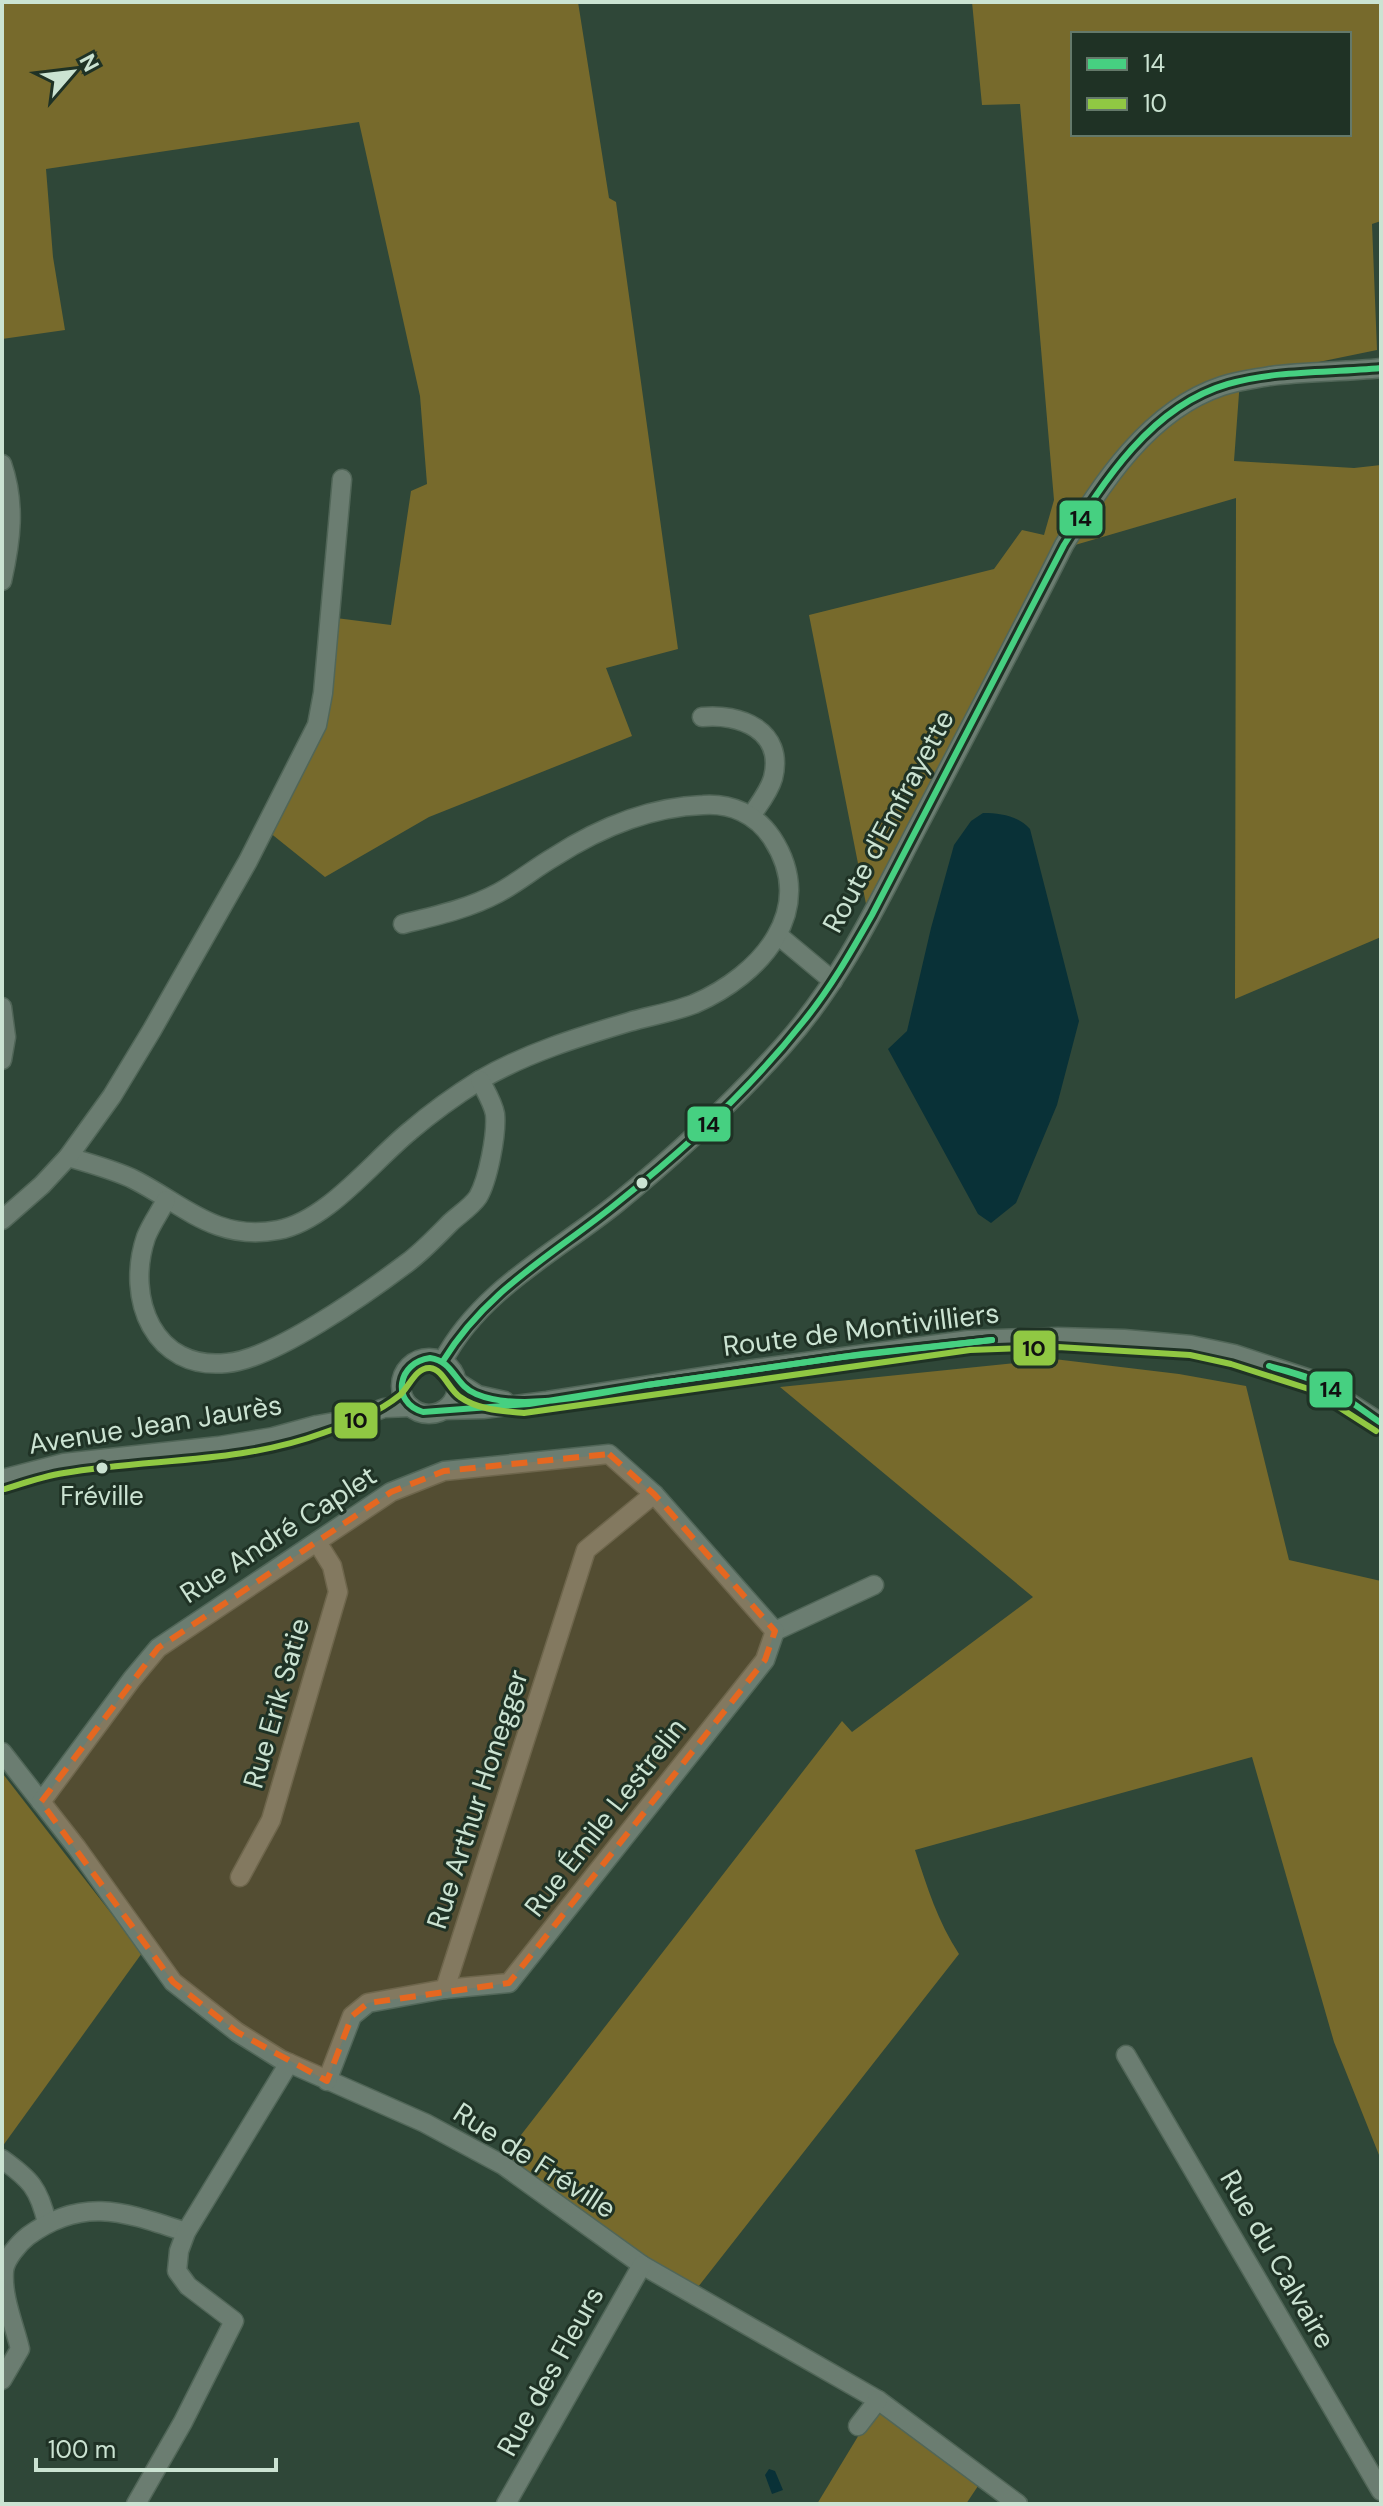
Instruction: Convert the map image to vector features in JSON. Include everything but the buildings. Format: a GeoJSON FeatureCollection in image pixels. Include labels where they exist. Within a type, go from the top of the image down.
{"type":"FeatureCollection","features":[{"type":"Feature","properties":{"kind":"street","name":"Route d'Emfrayette"},"geometry":{"type":"LineString","coordinates":[[443,1361],[452,1343],[471,1319],[513,1281],[614,1206],[698,1135],[811,1014],[872,915],[1064,545],[1093,497],[1145,435],[1197,397],[1222,386],[1273,376],[1381,368]]}},
{"type":"Feature","properties":{"kind":"street"},"geometry":{"type":"LineString","coordinates":[[2,464],[10,491],[12,522],[2,581]]}},
{"type":"Feature","properties":{"kind":"street"},"geometry":{"type":"LineString","coordinates":[[2,1220],[68,1157],[112,1096],[248,861],[317,725],[323,693],[342,479]]}},
{"type":"Feature","properties":{"kind":"street"},"geometry":{"type":"LineString","coordinates":[[702,717],[735,717],[752,724],[766,738],[774,767],[772,779],[751,816]]}},
{"type":"Feature","properties":{"kind":"street"},"geometry":{"type":"LineString","coordinates":[[68,1157],[131,1179],[200,1219],[242,1233],[296,1225],[324,1208],[410,1131],[480,1080],[562,1044],[693,1004],[725,987],[754,963],[779,936],[790,889],[787,869],[767,831],[751,816],[728,806],[704,805],[628,819],[592,834],[497,894],[449,913],[403,924]]}},
{"type":"Feature","properties":{"kind":"street"},"geometry":{"type":"LineString","coordinates":[[779,936],[833,981]]}},
{"type":"Feature","properties":{"kind":"street"},"geometry":{"type":"LineString","coordinates":[[2,1007],[6,1037],[2,1060]]}},
{"type":"Feature","properties":{"kind":"street"},"geometry":{"type":"LineString","coordinates":[[166,1200],[146,1237],[140,1276],[142,1302],[153,1331],[165,1347],[189,1360],[208,1364],[231,1363],[273,1348],[311,1327],[409,1262],[477,1198],[487,1174],[495,1113],[480,1080]]}},
{"type":"Feature","properties":{"kind":"street","name":"Route de Montivilliers"},"geometry":{"type":"LineString","coordinates":[[444,1410],[483,1409],[969,1340],[1058,1337],[1191,1345],[1234,1354],[1316,1381],[1381,1423]]}},
{"type":"Feature","properties":{"kind":"street"},"geometry":{"type":"LineString","coordinates":[[421,1359],[443,1361],[456,1381],[454,1400],[444,1410],[430,1414],[411,1407],[402,1396],[401,1380],[408,1368],[421,1359]]}},
{"type":"Feature","properties":{"kind":"street","name":"Avenue Jean Jaurès"},"geometry":{"type":"LineString","coordinates":[[317,1425],[381,1396],[401,1380]]}},
{"type":"Feature","properties":{"kind":"street","name":"Route de Montivilliers"},"geometry":{"type":"LineString","coordinates":[[456,1381],[478,1395],[524,1403]]}},
{"type":"Feature","properties":{"kind":"street","name":"Avenue Jean Jaurès"},"geometry":{"type":"LineString","coordinates":[[2,1479],[64,1463],[273,1437],[357,1418],[384,1408],[411,1407]]}},
{"type":"Feature","properties":{"kind":"street","name":"Rue André Caplet"},"geometry":{"type":"LineString","coordinates":[[41,1802],[158,1648],[391,1492],[444,1471],[609,1454],[654,1494],[775,1631]]}},
{"type":"Feature","properties":{"kind":"street","name":"Rue Arthur Honegger"},"geometry":{"type":"LineString","coordinates":[[445,1989],[586,1550],[654,1494]]}},
{"type":"Feature","properties":{"kind":"street","name":"Rue Erik Satie"},"geometry":{"type":"LineString","coordinates":[[240,1877],[271,1820],[338,1592],[332,1566],[317,1542]]}},
{"type":"Feature","properties":{"kind":"street"},"geometry":{"type":"LineString","coordinates":[[775,1631],[874,1585]]}},
{"type":"Feature","properties":{"kind":"street","name":"Rue Émile Lestrelin"},"geometry":{"type":"LineString","coordinates":[[445,1989],[509,1983],[765,1660],[775,1631]]}},
{"type":"Feature","properties":{"kind":"street","name":"Rue de Fréville"},"geometry":{"type":"LineString","coordinates":[[2,1752],[173,1982],[237,2032],[289,2063],[425,2123],[503,2165],[642,2265],[878,2400],[1018,2504]]}},
{"type":"Feature","properties":{"kind":"street"},"geometry":{"type":"LineString","coordinates":[[327,2081],[352,2016],[368,2003],[445,1989]]}},
{"type":"Feature","properties":{"kind":"street","name":"Rue du Calvaire"},"geometry":{"type":"LineString","coordinates":[[1126,2055],[1381,2491]]}},
{"type":"Feature","properties":{"kind":"street"},"geometry":{"type":"LineString","coordinates":[[136,2504],[183,2422],[234,2321],[188,2286],[177,2271],[179,2251],[186,2232],[289,2063]]}},
{"type":"Feature","properties":{"kind":"street"},"geometry":{"type":"LineString","coordinates":[[2,2159],[26,2176],[35,2187],[47,2223]]}},
{"type":"Feature","properties":{"kind":"street"},"geometry":{"type":"LineString","coordinates":[[2,2380],[20,2349],[5,2291],[4,2266],[21,2242],[47,2223],[80,2213],[117,2210],[186,2232]]}},
{"type":"Feature","properties":{"kind":"street","name":"Rue des Fleurs"},"geometry":{"type":"LineString","coordinates":[[506,2504],[642,2265]]}},
{"type":"Feature","properties":{"kind":"street"},"geometry":{"type":"LineString","coordinates":[[858,2426],[878,2400]]}},
{"type":"Feature","properties":{"kind":"highlighted area"},"geometry":{"type":"Polygon","coordinates":[[[609,1454],[654,1494],[775,1631],[765,1660],[509,1983],[368,2003],[352,2016],[327,2081],[237,2032],[173,1982],[41,1802],[158,1648],[391,1492],[444,1471],[609,1454]]]}},
{"type":"Feature","properties":{"kind":"shaded area"},"geometry":{"type":"Polygon","coordinates":[[[2,2],[578,2],[609,198],[616,202],[678,649],[606,668],[632,736],[429,817],[325,877],[269,832],[321,724],[336,618],[391,625],[411,491],[427,484],[420,396],[359,122],[46,169],[53,257],[65,330],[2,339],[2,2]]]}},
{"type":"Feature","properties":{"kind":"shaded area"},"geometry":{"type":"Polygon","coordinates":[[[972,2],[1381,2],[1381,221],[1372,224],[1377,350],[1240,380],[1234,461],[1354,468],[1381,465],[1381,937],[1235,999],[1236,498],[1075,545],[1060,543],[866,904],[809,615],[994,569],[1022,530],[1044,535],[1054,500],[1020,104],[982,105],[972,2]]]}},
{"type":"Feature","properties":{"kind":"shaded area"},"geometry":{"type":"Polygon","coordinates":[[[1054,1359],[1179,1374],[1246,1386],[1289,1560],[1381,1581],[1381,2160],[1334,2042],[1252,1757],[915,1850],[939,1917],[959,1954],[698,2287],[637,2251],[504,2157],[842,1721],[852,1732],[1033,1597],[780,1387],[1054,1359]]]}},
{"type":"Feature","properties":{"kind":"shaded area"},"geometry":{"type":"Polygon","coordinates":[[[2,1775],[142,1953],[2,2147],[2,1775]]]}},
{"type":"Feature","properties":{"kind":"shaded area"},"geometry":{"type":"Polygon","coordinates":[[[877,2405],[980,2483],[966,2504],[817,2504],[877,2405]]]}},
{"type":"Feature","properties":{"kind":"water"},"geometry":{"type":"Polygon","coordinates":[[[983,813],[1009,816],[1030,829],[1079,1021],[1057,1105],[1016,1203],[991,1223],[978,1214],[888,1049],[907,1031],[954,845],[971,821],[983,813]]]}},
{"type":"Feature","properties":{"kind":"water"},"geometry":{"type":"Polygon","coordinates":[[[769,2469],[775,2471],[783,2490],[772,2494],[765,2475],[769,2469]]]}},
{"type":"Feature","properties":{"kind":"transit line","name":"14"},"geometry":{"type":"LineString","coordinates":[[443,1361],[480,1313],[522,1274],[642,1183],[715,1118],[783,1047],[813,1009],[872,915],[1064,545],[1132,449],[1176,409],[1228,384],[1284,374],[1381,368]]}},
{"type":"Feature","properties":{"kind":"transit line","name":"14"},"geometry":{"type":"LineString","coordinates":[[647,1385],[863,1354],[992,1340]]}},
{"type":"Feature","properties":{"kind":"transit line","name":"14"},"geometry":{"type":"LineString","coordinates":[[647,1385],[842,1357],[992,1340]]}},
{"type":"Feature","properties":{"kind":"transit line","name":"10"},"geometry":{"type":"LineString","coordinates":[[5,1489],[64,1473],[227,1455],[291,1443],[373,1413],[400,1395],[421,1371],[430,1368],[439,1372],[456,1394],[475,1405],[524,1413],[970,1350],[1058,1347],[1190,1355],[1231,1364],[1312,1390],[1376,1431]]}},
{"type":"Feature","properties":{"kind":"transit line","name":"14"},"geometry":{"type":"LineString","coordinates":[[430,1358],[411,1367],[402,1383],[406,1400],[423,1412],[529,1404],[647,1385],[560,1400],[537,1402],[515,1402],[476,1394],[444,1364],[430,1358]]}},
{"type":"Feature","properties":{"kind":"transit line","name":"14"},"geometry":{"type":"LineString","coordinates":[[1269,1366],[1317,1381],[1342,1395],[1381,1423],[1323,1385],[1269,1366]]}},
{"type":"Feature","properties":{"kind":"place","name":"Fréville"},"geometry":{"type":"Point","coordinates":[102,1468]}}]}
